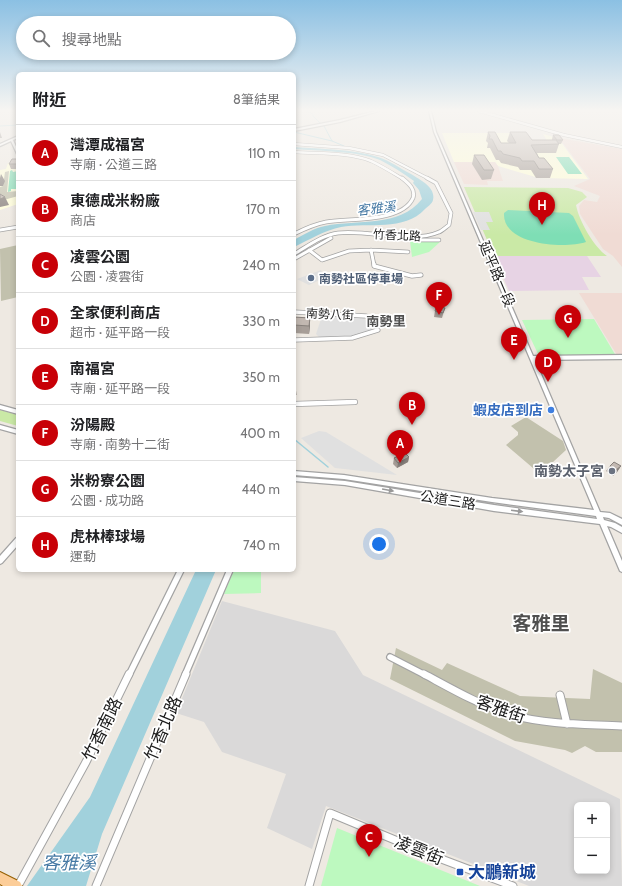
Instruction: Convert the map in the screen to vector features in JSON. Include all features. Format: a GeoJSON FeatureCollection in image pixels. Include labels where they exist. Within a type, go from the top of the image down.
{"type":"FeatureCollection","features":[{"type":"Feature","properties":{"kind":"main road"},"geometry":{"type":"LineString","coordinates":[[0,878],[17,886]]}},
{"type":"Feature","properties":{"kind":"street"},"geometry":{"type":"LineString","coordinates":[[296,233],[315,224],[370,218],[394,213],[412,202],[414,196],[412,188],[405,180],[370,161],[341,156],[298,152]]}},
{"type":"Feature","properties":{"kind":"street","name":"竹香北路"},"geometry":{"type":"LineString","coordinates":[[296,253],[319,240],[338,233],[408,237],[432,235],[445,229],[449,225],[452,217],[451,212],[436,183],[391,159],[371,152]]}},
{"type":"Feature","properties":{"kind":"street","name":"延平路一段"},"geometry":{"type":"LineString","coordinates":[[444,152],[622,569]]}},
{"type":"Feature","properties":{"kind":"street"},"geometry":{"type":"LineString","coordinates":[[0,230],[16,227]]}},
{"type":"Feature","properties":{"kind":"street"},"geometry":{"type":"LineString","coordinates":[[296,257],[330,238],[347,235],[406,240],[439,240]]}},
{"type":"Feature","properties":{"kind":"street"},"geometry":{"type":"LineString","coordinates":[[308,250],[322,260],[349,251],[370,250],[408,252]]}},
{"type":"Feature","properties":{"kind":"street"},"geometry":{"type":"LineString","coordinates":[[370,250],[374,266],[412,276],[421,275]]}},
{"type":"Feature","properties":{"kind":"street","name":"南勢八街"},"geometry":{"type":"LineString","coordinates":[[296,312],[366,316]]}},
{"type":"Feature","properties":{"kind":"street"},"geometry":{"type":"LineString","coordinates":[[296,340],[352,338],[378,330]]}},
{"type":"Feature","properties":{"kind":"street"},"geometry":{"type":"LineString","coordinates":[[533,358],[622,357]]}},
{"type":"Feature","properties":{"kind":"street"},"geometry":{"type":"LineString","coordinates":[[296,404],[354,402]]}},
{"type":"Feature","properties":{"kind":"street"},"geometry":{"type":"LineString","coordinates":[[0,407],[16,411]]}},
{"type":"Feature","properties":{"kind":"street"},"geometry":{"type":"LineString","coordinates":[[0,427],[16,432]]}},
{"type":"Feature","properties":{"kind":"street"},"geometry":{"type":"LineString","coordinates":[[0,431],[8,430]]}},
{"type":"Feature","properties":{"kind":"street","name":"公道三路"},"geometry":{"type":"LineString","coordinates":[[296,473],[344,477],[492,500],[598,514],[610,516],[622,522]]}},
{"type":"Feature","properties":{"kind":"street","name":"公道三路"},"geometry":{"type":"LineString","coordinates":[[296,479],[345,483],[494,508],[602,522],[613,525],[622,530]]}},
{"type":"Feature","properties":{"kind":"street"},"geometry":{"type":"LineString","coordinates":[[0,561],[16,542]]}},
{"type":"Feature","properties":{"kind":"street","name":"竹香南路"},"geometry":{"type":"LineString","coordinates":[[17,886],[86,762],[180,572]]}},
{"type":"Feature","properties":{"kind":"street","name":"竹香北路"},"geometry":{"type":"LineString","coordinates":[[96,886],[229,572]]}},
{"type":"Feature","properties":{"kind":"street","name":"客雅街"},"geometry":{"type":"LineString","coordinates":[[390,657],[482,704],[512,715],[539,721],[567,724],[622,726]]}},
{"type":"Feature","properties":{"kind":"street"},"geometry":{"type":"LineString","coordinates":[[560,695],[567,724]]}},
{"type":"Feature","properties":{"kind":"street","name":"凌雲街"},"geometry":{"type":"LineString","coordinates":[[309,886],[330,813],[436,857],[512,886]]}},
{"type":"Feature","properties":{"kind":"shaded area"},"geometry":{"type":"Polygon","coordinates":[[[450,152],[568,152],[588,179],[539,178],[498,166],[495,162],[454,162],[450,152]]]}},
{"type":"Feature","properties":{"kind":"shaded area"},"geometry":{"type":"Polygon","coordinates":[[[570,152],[622,152],[622,267],[613,256],[603,249],[580,214],[579,206],[584,200],[597,202],[600,196],[574,186],[590,179],[570,152]]]}},
{"type":"Feature","properties":{"kind":"shaded area"},"geometry":{"type":"Polygon","coordinates":[[[454,162],[495,162],[498,166],[503,181],[487,181],[488,185],[464,184],[454,162]]]}},
{"type":"Feature","properties":{"kind":"shaded area"},"geometry":{"type":"Polygon","coordinates":[[[8,163],[16,163],[16,205],[0,210],[0,170],[6,169],[8,163]]]}},
{"type":"Feature","properties":{"kind":"shaded area"},"geometry":{"type":"Polygon","coordinates":[[[9,171],[7,192],[16,191],[16,197],[0,201],[0,187],[3,186],[5,172],[9,171]]]}},
{"type":"Feature","properties":{"kind":"shaded area"},"geometry":{"type":"Polygon","coordinates":[[[473,212],[489,212],[493,222],[486,222],[490,230],[481,230],[473,212]]]}},
{"type":"Feature","properties":{"kind":"shaded area"},"geometry":{"type":"Polygon","coordinates":[[[16,245],[16,297],[1,301],[0,249],[16,245]]]}},
{"type":"Feature","properties":{"kind":"shaded area"},"geometry":{"type":"Polygon","coordinates":[[[494,256],[587,256],[601,277],[582,277],[589,290],[509,291],[494,256]]]}},
{"type":"Feature","properties":{"kind":"shaded area","name":"南勢社區停車場"},"geometry":{"type":"Polygon","coordinates":[[[321,270],[324,278],[309,285],[297,279],[321,270]]]}},
{"type":"Feature","properties":{"kind":"shaded area"},"geometry":{"type":"Polygon","coordinates":[[[579,293],[622,293],[622,355],[617,355],[579,293]]]}},
{"type":"Feature","properties":{"kind":"shaded area"},"geometry":{"type":"Polygon","coordinates":[[[322,316],[364,318],[373,330],[349,337],[319,337],[316,334],[322,316]]]}},
{"type":"Feature","properties":{"kind":"shaded area"},"geometry":{"type":"Polygon","coordinates":[[[526,417],[563,441],[566,450],[540,474],[506,445],[518,435],[518,432],[511,426],[526,417]]]}},
{"type":"Feature","properties":{"kind":"shaded area"},"geometry":{"type":"Polygon","coordinates":[[[319,431],[326,432],[397,475],[335,468],[301,438],[319,431]]]}},
{"type":"Feature","properties":{"kind":"shaded area","name":"大鵬新城"},"geometry":{"type":"Polygon","coordinates":[[[222,601],[335,631],[363,675],[620,799],[622,886],[529,886],[326,806],[312,849],[267,828],[286,774],[222,752],[204,722],[176,713],[222,601]]]}},
{"type":"Feature","properties":{"kind":"shaded area"},"geometry":{"type":"Polygon","coordinates":[[[396,648],[442,670],[447,663],[520,696],[590,699],[593,669],[622,683],[622,752],[596,752],[585,746],[572,753],[565,750],[515,741],[390,679],[396,648]]]}},
{"type":"Feature","properties":{"kind":"green space"},"geometry":{"type":"Polygon","coordinates":[[[556,157],[569,157],[582,174],[568,174],[556,157]]]}},
{"type":"Feature","properties":{"kind":"green space"},"geometry":{"type":"Polygon","coordinates":[[[10,171],[16,171],[16,189],[11,189],[11,191],[8,192],[10,171]]]}},
{"type":"Feature","properties":{"kind":"green space"},"geometry":{"type":"Polygon","coordinates":[[[464,187],[568,188],[582,192],[587,197],[576,205],[580,218],[592,240],[607,256],[494,256],[464,187]]]}},
{"type":"Feature","properties":{"kind":"green space"},"geometry":{"type":"Polygon","coordinates":[[[508,210],[569,213],[573,216],[586,242],[564,245],[536,242],[523,238],[513,232],[506,224],[504,213],[508,210]]]}},
{"type":"Feature","properties":{"kind":"green space"},"geometry":{"type":"Polygon","coordinates":[[[410,241],[440,242],[429,252],[412,257],[410,241]]]}},
{"type":"Feature","properties":{"kind":"green space"},"geometry":{"type":"Polygon","coordinates":[[[594,319],[616,356],[539,356],[522,320],[594,319]]]}},
{"type":"Feature","properties":{"kind":"green space"},"geometry":{"type":"Polygon","coordinates":[[[0,410],[16,414],[16,425],[0,421],[0,410]]]}},
{"type":"Feature","properties":{"kind":"green space"},"geometry":{"type":"Polygon","coordinates":[[[233,572],[261,572],[261,593],[224,594],[233,572]]]}},
{"type":"Feature","properties":{"kind":"green space"},"geometry":{"type":"Polygon","coordinates":[[[337,828],[480,886],[321,886],[337,828]]]}},
{"type":"Feature","properties":{"kind":"water","name":"客雅溪"},"geometry":{"type":"Polygon","coordinates":[[[341,152],[368,154],[391,162],[423,181],[430,188],[433,195],[433,200],[430,205],[407,221],[385,225],[335,228],[296,246],[296,239],[317,228],[338,224],[377,221],[390,218],[413,208],[422,199],[419,190],[413,183],[414,181],[380,160],[361,155],[341,152]]]}},
{"type":"Feature","properties":{"kind":"water","name":"客雅溪"},"geometry":{"type":"Polygon","coordinates":[[[195,572],[215,572],[102,834],[86,886],[27,886],[90,797],[195,572]]]}},
{"type":"Feature","properties":{"kind":"building"},"geometry":{"type":"Polygon","coordinates":[[[502,152],[536,152],[539,158],[544,158],[553,169],[539,169],[534,161],[522,161],[520,158],[503,154],[502,152]]]}},
{"type":"Feature","properties":{"kind":"building"},"geometry":{"type":"Polygon","coordinates":[[[474,155],[484,155],[494,170],[484,170],[474,155]]]}},
{"type":"Feature","properties":{"kind":"building"},"geometry":{"type":"Polygon","coordinates":[[[12,159],[16,159],[16,164],[9,164],[12,159]]]}},
{"type":"Feature","properties":{"kind":"building"},"geometry":{"type":"Polygon","coordinates":[[[0,194],[5,197],[0,199],[0,194]]]}},
{"type":"Feature","properties":{"kind":"building"},"geometry":{"type":"Polygon","coordinates":[[[437,306],[445,308],[443,313],[435,311],[437,306]]]}},
{"type":"Feature","properties":{"kind":"building"},"geometry":{"type":"Polygon","coordinates":[[[296,317],[310,318],[309,326],[296,325],[296,317]]]}},
{"type":"Feature","properties":{"kind":"building"},"geometry":{"type":"Polygon","coordinates":[[[405,453],[409,457],[398,463],[394,458],[405,453]]]}},
{"type":"Feature","properties":{"kind":"building"},"geometry":{"type":"Polygon","coordinates":[[[614,462],[621,466],[616,470],[610,466],[614,462]]]}},
{"type":"Feature","properties":{"kind":"waterway"},"geometry":{"type":"LineString","coordinates":[[296,441],[328,467]]}},
{"type":"Feature","properties":{"kind":"place","name":"虎林棒球場"},"geometry":{"type":"Point","coordinates":[542,225]}},
{"type":"Feature","properties":{"kind":"place","name":"南勢社區停車場"},"geometry":{"type":"Point","coordinates":[311,278]}},
{"type":"Feature","properties":{"kind":"place","name":"汾陽殿"},"geometry":{"type":"Point","coordinates":[439,315]}},
{"type":"Feature","properties":{"kind":"place","name":"米粉寮公園"},"geometry":{"type":"Point","coordinates":[568,338]}},
{"type":"Feature","properties":{"kind":"place","name":"南福宮"},"geometry":{"type":"Point","coordinates":[514,360]}},
{"type":"Feature","properties":{"kind":"place","name":"全家便利商店"},"geometry":{"type":"Point","coordinates":[548,382]}},
{"type":"Feature","properties":{"kind":"place","name":"蝦皮店到店"},"geometry":{"type":"Point","coordinates":[551,410]}},
{"type":"Feature","properties":{"kind":"place","name":"東德成米粉廠"},"geometry":{"type":"Point","coordinates":[412,425]}},
{"type":"Feature","properties":{"kind":"place","name":"灣潭成福宮"},"geometry":{"type":"Point","coordinates":[400,463]}},
{"type":"Feature","properties":{"kind":"place","name":"南勢太子宮"},"geometry":{"type":"Point","coordinates":[612,471]}},
{"type":"Feature","properties":{"kind":"place","name":"凌雲公園"},"geometry":{"type":"Point","coordinates":[369,857]}},
{"type":"Feature","properties":{"kind":"place","name":"大鵬新城"},"geometry":{"type":"Point","coordinates":[460,872]}},
{"type":"Feature","properties":{"kind":"district","name":"南勢里"},"geometry":{"type":"Point","coordinates":[386,321]}},
{"type":"Feature","properties":{"kind":"district","name":"客雅里"},"geometry":{"type":"Point","coordinates":[541,623]}}]}
